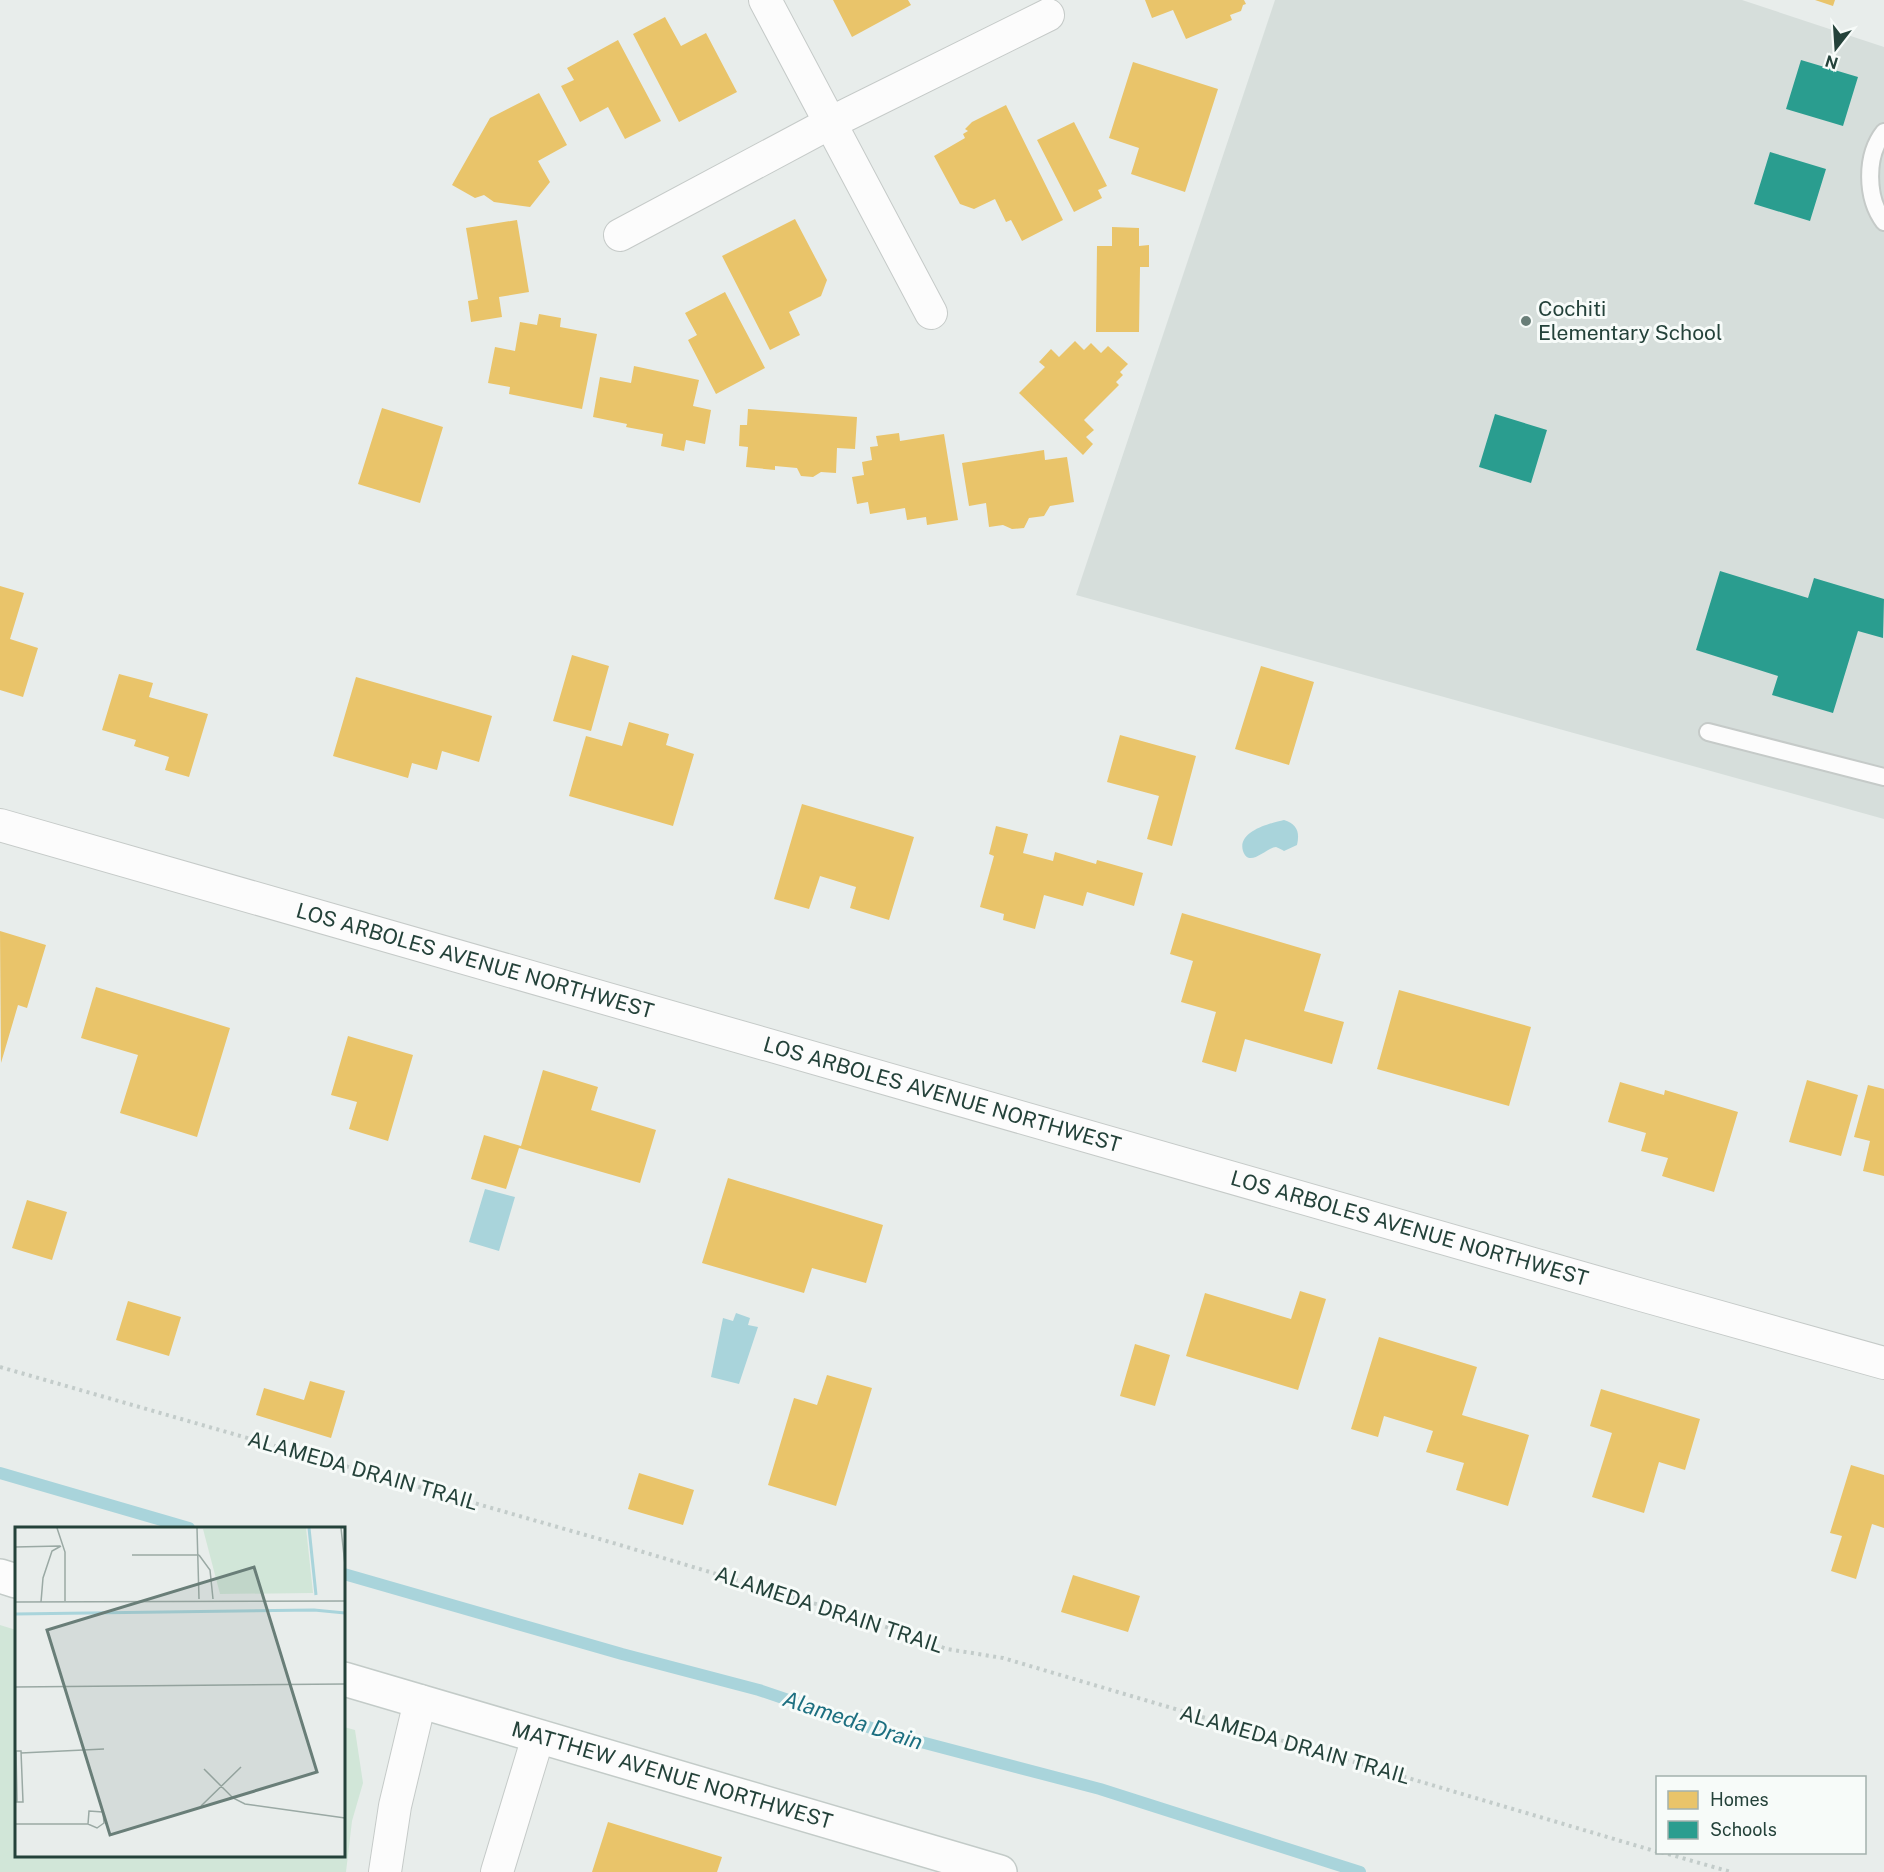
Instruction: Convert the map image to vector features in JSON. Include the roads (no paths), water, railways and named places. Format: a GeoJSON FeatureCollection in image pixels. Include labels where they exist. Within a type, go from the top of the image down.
{"type":"FeatureCollection","features":[{"type":"Feature","properties":{"kind":"street"},"geometry":{"type":"LineString","coordinates":[[765,0],[931,314]]}},
{"type":"Feature","properties":{"kind":"street"},"geometry":{"type":"LineString","coordinates":[[620,235],[830,123],[1048,15]]}},
{"type":"Feature","properties":{"kind":"street","name":"LOS ARBOLES AVENUE NORTHWEST"},"geometry":{"type":"LineString","coordinates":[[0,825],[1884,1363]]}},
{"type":"Feature","properties":{"kind":"street"},"geometry":{"type":"LineString","coordinates":[[0,1576],[15,1581]]}},
{"type":"Feature","properties":{"kind":"street","name":"MATTHEW AVENUE NORTHWEST"},"geometry":{"type":"LineString","coordinates":[[345,1679],[1000,1872]]}},
{"type":"Feature","properties":{"kind":"street"},"geometry":{"type":"LineString","coordinates":[[385,1872],[395,1806],[420,1701]]}},
{"type":"Feature","properties":{"kind":"street"},"geometry":{"type":"LineString","coordinates":[[497,1872],[538,1737]]}},
{"type":"Feature","properties":{"kind":"lane"},"geometry":{"type":"LineString","coordinates":[[1884,132],[1880,136],[1871,162],[1871,189],[1879,215],[1884,222]]}},
{"type":"Feature","properties":{"kind":"lane"},"geometry":{"type":"LineString","coordinates":[[1708,732],[1884,777]]}},
{"type":"Feature","properties":{"kind":"water"},"geometry":{"type":"Polygon","coordinates":[[[1284,820],[1296,829],[1297,845],[1284,851],[1276,847],[1272,848],[1254,858],[1246,856],[1243,844],[1250,833],[1284,820]]]}},
{"type":"Feature","properties":{"kind":"water"},"geometry":{"type":"Polygon","coordinates":[[[485,1189],[515,1197],[499,1251],[469,1242],[485,1189]]]}},
{"type":"Feature","properties":{"kind":"water"},"geometry":{"type":"Polygon","coordinates":[[[736,1313],[750,1318],[748,1325],[758,1327],[739,1384],[711,1377],[723,1318],[733,1321],[736,1313]]]}},
{"type":"Feature","properties":{"kind":"waterway","name":"Alameda Drain"},"geometry":{"type":"LineString","coordinates":[[0,1473],[186,1527]]}},
{"type":"Feature","properties":{"kind":"waterway","name":"Alameda Drain"},"geometry":{"type":"LineString","coordinates":[[345,1574],[622,1654],[759,1690],[883,1732],[1100,1789],[1360,1872]]}},
{"type":"Feature","properties":{"kind":"place","name":"Cochiti Elementary School"},"geometry":{"type":"Point","coordinates":[1526,321]}}]}
